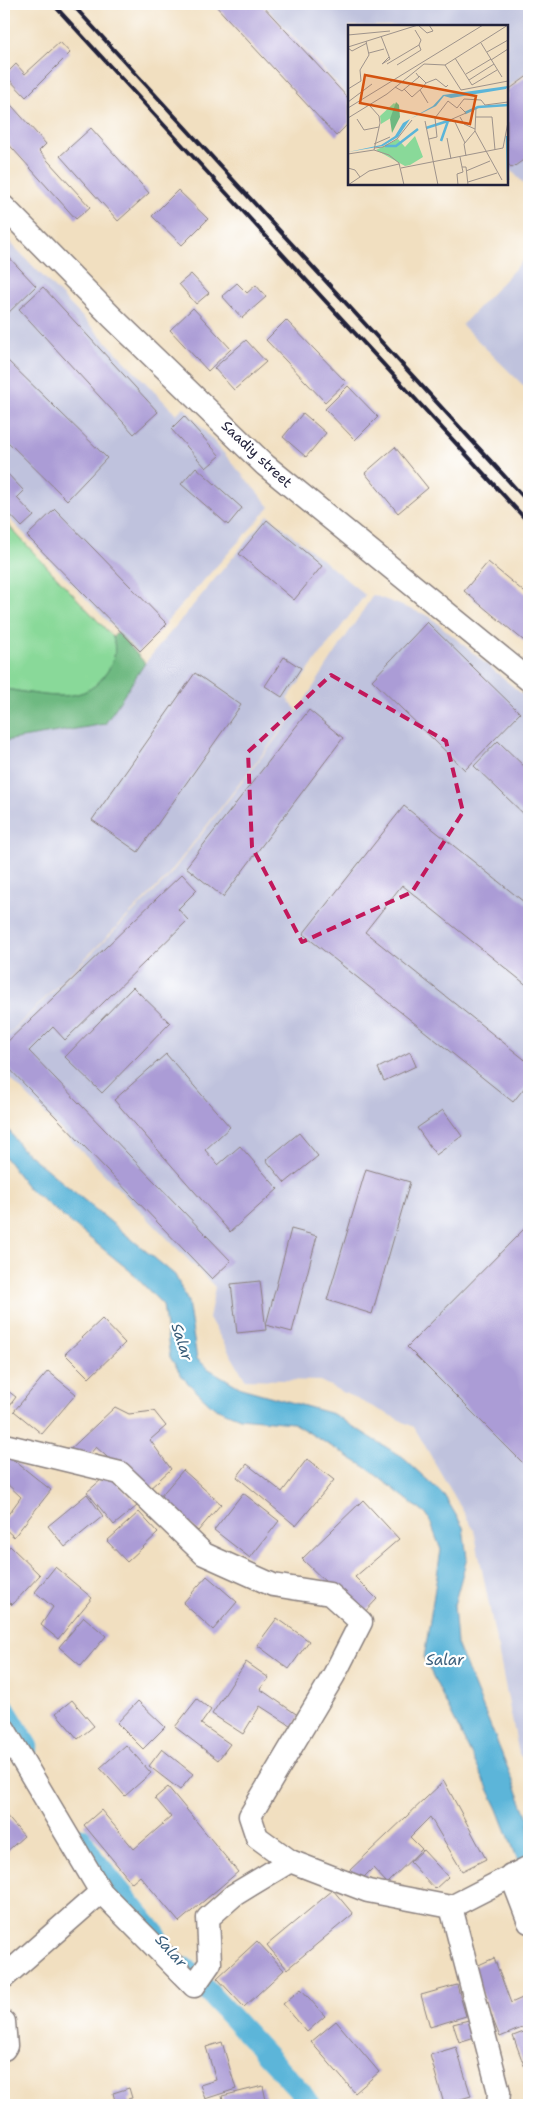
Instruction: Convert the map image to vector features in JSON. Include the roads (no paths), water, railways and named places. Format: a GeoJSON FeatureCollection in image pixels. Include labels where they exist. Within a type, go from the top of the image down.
{"type":"FeatureCollection","features":[{"type":"Feature","properties":{"kind":"street","name":"Saadiy street"},"geometry":{"type":"LineString","coordinates":[[4,207],[112,317],[265,465],[529,680]]}},
{"type":"Feature","properties":{"kind":"street"},"geometry":{"type":"LineString","coordinates":[[4,1445],[120,1473],[204,1554],[273,1585],[330,1594],[361,1622],[334,1675],[250,1816],[257,1837],[290,1861],[368,1892],[451,1907],[519,1871],[529,1922]]}},
{"type":"Feature","properties":{"kind":"street"},"geometry":{"type":"LineString","coordinates":[[4,1729],[101,1892],[194,1986],[210,1963],[208,1918],[234,1895],[290,1861]]}},
{"type":"Feature","properties":{"kind":"street"},"geometry":{"type":"LineString","coordinates":[[4,1977],[101,1892]]}},
{"type":"Feature","properties":{"kind":"street"},"geometry":{"type":"LineString","coordinates":[[451,1907],[499,2092],[498,2105]]}},
{"type":"Feature","properties":{"kind":"street"},"geometry":{"type":"LineString","coordinates":[[4,2022],[6,2046],[4,2049]]}},
{"type":"Feature","properties":{"kind":"water","name":"Salar"},"geometry":{"type":"Polygon","coordinates":[[[4,1123],[21,1148],[175,1275],[188,1302],[197,1359],[209,1369],[241,1388],[333,1414],[402,1457],[444,1495],[463,1527],[467,1558],[454,1605],[457,1644],[529,1820],[529,1889],[498,1809],[424,1658],[441,1550],[428,1516],[367,1468],[293,1423],[240,1418],[213,1407],[184,1379],[170,1357],[163,1305],[129,1270],[28,1188],[4,1156],[4,1123]]]}},
{"type":"Feature","properties":{"kind":"waterway","name":"Salar"},"geometry":{"type":"LineString","coordinates":[[4,1707],[28,1747]]}},
{"type":"Feature","properties":{"kind":"waterway","name":"Salar"},"geometry":{"type":"LineString","coordinates":[[81,1838],[94,1859],[157,1936]]}},
{"type":"Feature","properties":{"kind":"waterway","name":"Salar"},"geometry":{"type":"LineString","coordinates":[[186,1968],[301,2092],[310,2105]]}},
{"type":"Feature","properties":{"kind":"railway"},"geometry":{"type":"LineString","coordinates":[[53,4],[529,523]]}},
{"type":"Feature","properties":{"kind":"railway"},"geometry":{"type":"LineString","coordinates":[[72,4],[529,503]]}}]}
